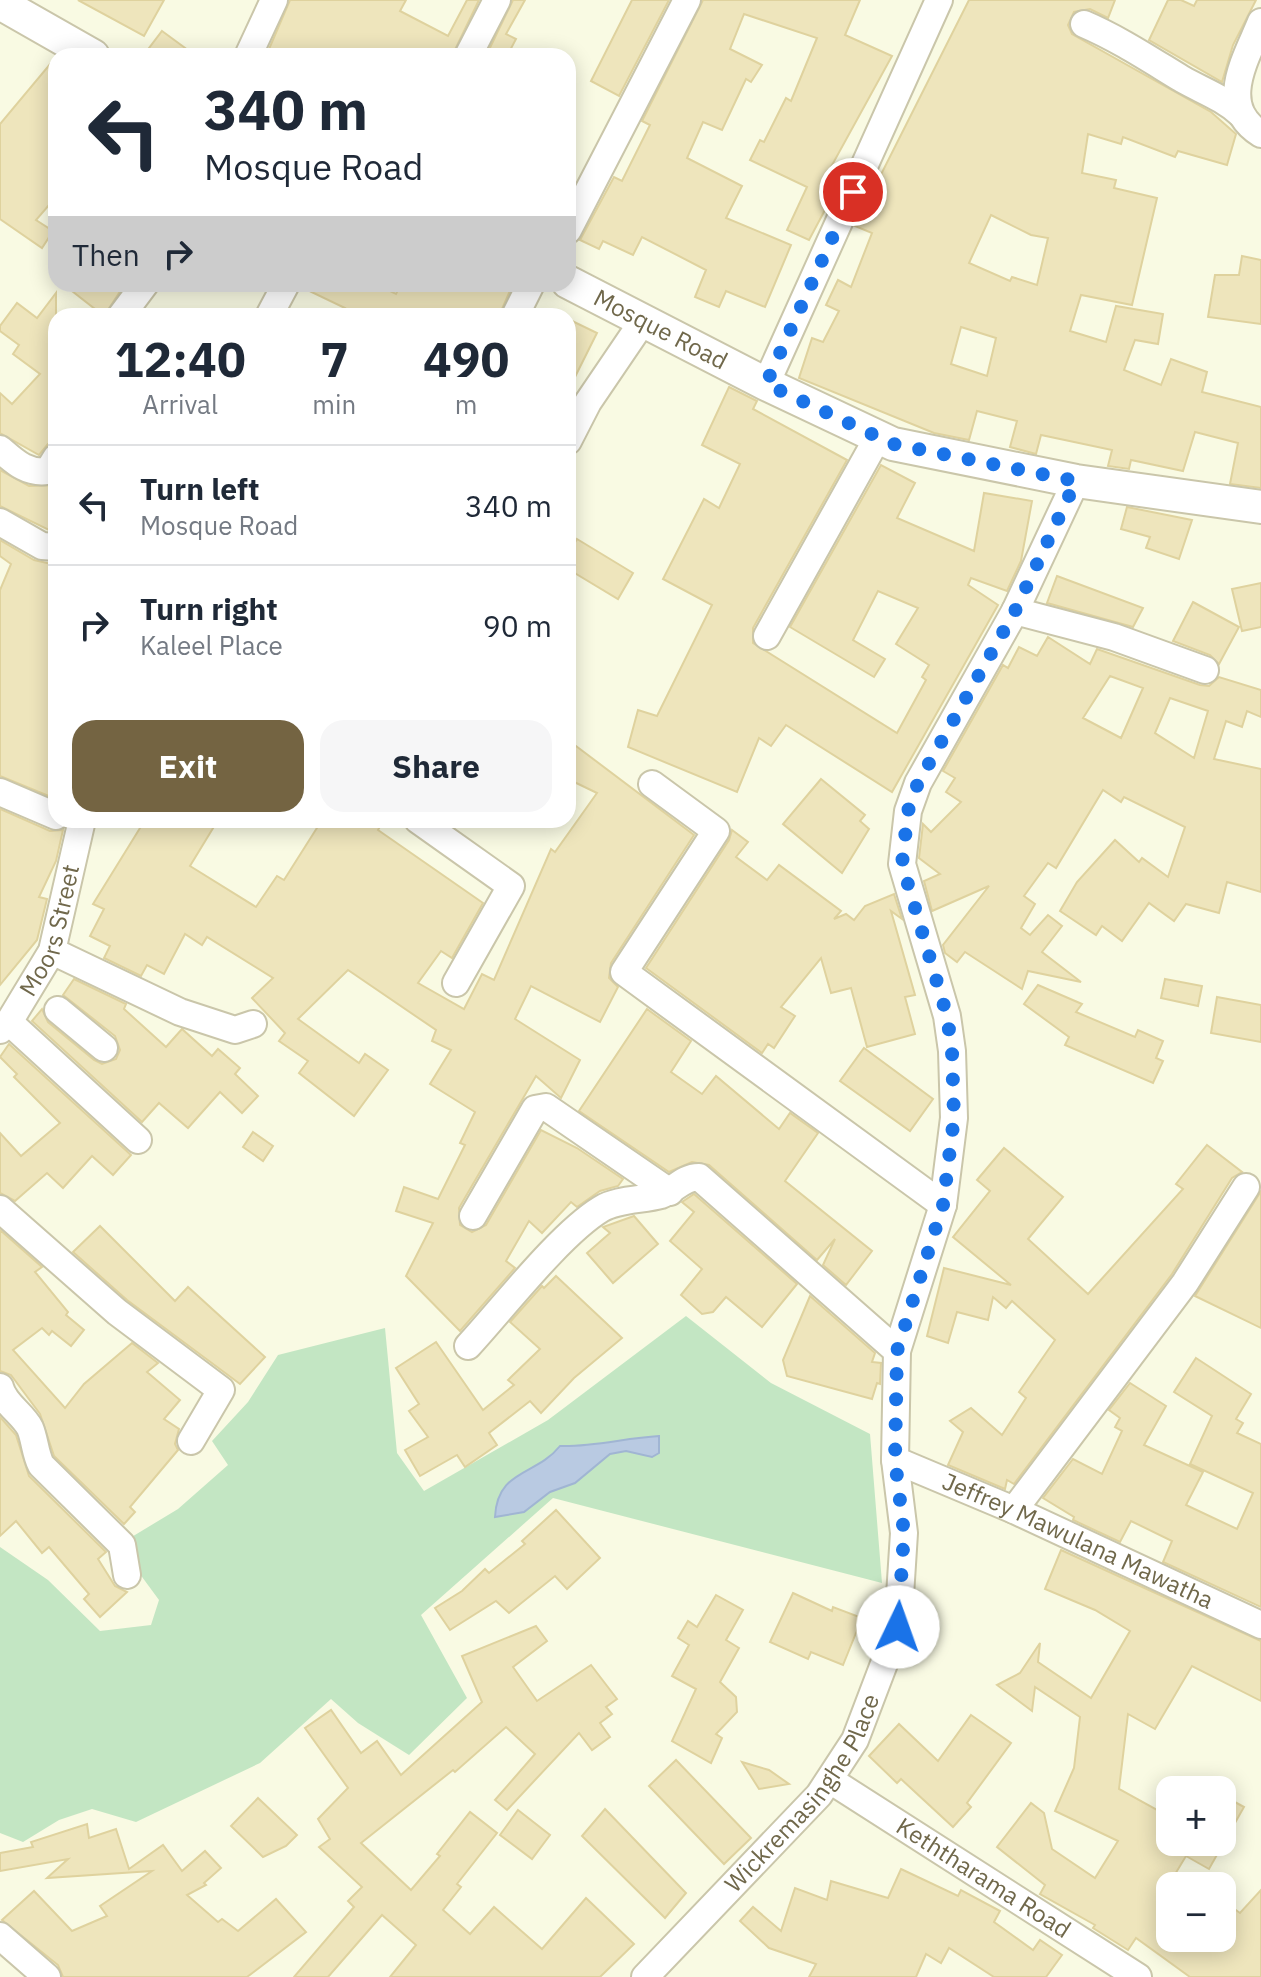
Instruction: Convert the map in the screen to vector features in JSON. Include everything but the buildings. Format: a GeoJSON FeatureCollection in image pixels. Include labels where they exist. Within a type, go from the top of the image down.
{"type":"FeatureCollection","features":[{"type":"Feature","properties":{"kind":"street"},"geometry":{"type":"LineString","coordinates":[[252,48],[274,0]]}},
{"type":"Feature","properties":{"kind":"street"},"geometry":{"type":"LineString","coordinates":[[472,48],[497,0]]}},
{"type":"Feature","properties":{"kind":"street"},"geometry":{"type":"LineString","coordinates":[[576,215],[687,0]]}},
{"type":"Feature","properties":{"kind":"street"},"geometry":{"type":"LineString","coordinates":[[766,384],[939,0]]}},
{"type":"Feature","properties":{"kind":"street"},"geometry":{"type":"LineString","coordinates":[[0,3],[79,48]]}},
{"type":"Feature","properties":{"kind":"street"},"geometry":{"type":"LineString","coordinates":[[1241,114],[1236,83],[1261,22]]}},
{"type":"Feature","properties":{"kind":"street"},"geometry":{"type":"LineString","coordinates":[[1084,24],[1120,40],[1186,81],[1221,96],[1261,134]]}},
{"type":"Feature","properties":{"kind":"street","name":"Mosque Road"},"geometry":{"type":"LineString","coordinates":[[576,286],[766,384],[893,444],[1076,481],[1261,507]]}},
{"type":"Feature","properties":{"kind":"street"},"geometry":{"type":"LineString","coordinates":[[576,425],[588,402],[643,321]]}},
{"type":"Feature","properties":{"kind":"street"},"geometry":{"type":"LineString","coordinates":[[767,636],[878,437]]}},
{"type":"Feature","properties":{"kind":"street"},"geometry":{"type":"LineString","coordinates":[[0,449],[21,467],[37,473],[48,471]]}},
{"type":"Feature","properties":{"kind":"street","name":"Wickremasinghe Place"},"geometry":{"type":"LineString","coordinates":[[645,1977],[830,1780],[855,1740],[898,1627],[904,1533],[895,1460],[897,1351],[943,1205],[954,1118],[952,1051],[947,1016],[902,864],[908,811],[918,783],[1015,611],[1076,481]]}},
{"type":"Feature","properties":{"kind":"street"},"geometry":{"type":"LineString","coordinates":[[0,522],[48,546]]}},
{"type":"Feature","properties":{"kind":"street"},"geometry":{"type":"LineString","coordinates":[[1015,611],[1114,637],[1205,670]]}},
{"type":"Feature","properties":{"kind":"street"},"geometry":{"type":"LineString","coordinates":[[652,784],[716,831],[624,972],[943,1205]]}},
{"type":"Feature","properties":{"kind":"street"},"geometry":{"type":"LineString","coordinates":[[0,792],[48,813]]}},
{"type":"Feature","properties":{"kind":"street","name":"Moors Street"},"geometry":{"type":"LineString","coordinates":[[4,1026],[52,951],[75,828]]}},
{"type":"Feature","properties":{"kind":"street"},"geometry":{"type":"LineString","coordinates":[[429,828],[511,886],[456,983]]}},
{"type":"Feature","properties":{"kind":"street"},"geometry":{"type":"LineString","coordinates":[[52,951],[180,1012],[235,1030],[253,1024]]}},
{"type":"Feature","properties":{"kind":"street"},"geometry":{"type":"LineString","coordinates":[[58,1010],[104,1048]]}},
{"type":"Feature","properties":{"kind":"street"},"geometry":{"type":"LineString","coordinates":[[4,1026],[138,1140]]}},
{"type":"Feature","properties":{"kind":"street"},"geometry":{"type":"LineString","coordinates":[[473,1216],[535,1109],[546,1107],[670,1192]]}},
{"type":"Feature","properties":{"kind":"street"},"geometry":{"type":"LineString","coordinates":[[468,1346],[576,1229],[603,1207],[670,1192],[688,1177],[699,1177],[897,1351]]}},
{"type":"Feature","properties":{"kind":"street"},"geometry":{"type":"LineString","coordinates":[[1014,1510],[1185,1283],[1246,1187]]}},
{"type":"Feature","properties":{"kind":"street"},"geometry":{"type":"LineString","coordinates":[[0,1209],[117,1312],[221,1390],[191,1441]]}},
{"type":"Feature","properties":{"kind":"street"},"geometry":{"type":"LineString","coordinates":[[0,1387],[2,1394],[30,1428],[33,1449],[41,1465],[122,1545],[127,1575]]}},
{"type":"Feature","properties":{"kind":"street","name":"Jeffrey Mawulana Mawatha"},"geometry":{"type":"LineString","coordinates":[[895,1460],[1014,1510],[1261,1625]]}},
{"type":"Feature","properties":{"kind":"street","name":"Keththarama Road"},"geometry":{"type":"LineString","coordinates":[[830,1780],[1138,1977]]}},
{"type":"Feature","properties":{"kind":"street"},"geometry":{"type":"LineString","coordinates":[[0,1936],[47,1977]]}},
{"type":"Feature","properties":{"kind":"green space"},"geometry":{"type":"Polygon","coordinates":[[[686,1316],[771,1383],[870,1434],[882,1583],[553,1498],[421,1615],[467,1698],[409,1755],[358,1723],[331,1699],[260,1763],[136,1822],[92,1809],[59,1820],[23,1842],[0,1833],[0,1547],[48,1580],[100,1631],[151,1625],[159,1600],[134,1566],[130,1538],[178,1509],[228,1465],[212,1441],[248,1402],[278,1355],[385,1328],[397,1453],[424,1491],[548,1420],[686,1316]]]}},
{"type":"Feature","properties":{"kind":"water"},"geometry":{"type":"Polygon","coordinates":[[[659,1436],[659,1453],[652,1457],[626,1451],[610,1454],[575,1483],[550,1492],[524,1512],[495,1517],[497,1501],[510,1481],[550,1456],[560,1446],[659,1436]]]}},
{"type":"Feature","properties":{"kind":"route"},"geometry":{"type":"LineString","coordinates":[[853,192],[766,384],[893,444],[1076,481],[1015,611],[918,783],[908,811],[902,864],[947,1016],[952,1051],[954,1118],[943,1205],[897,1351],[895,1460],[904,1533],[898,1627]]}}]}
